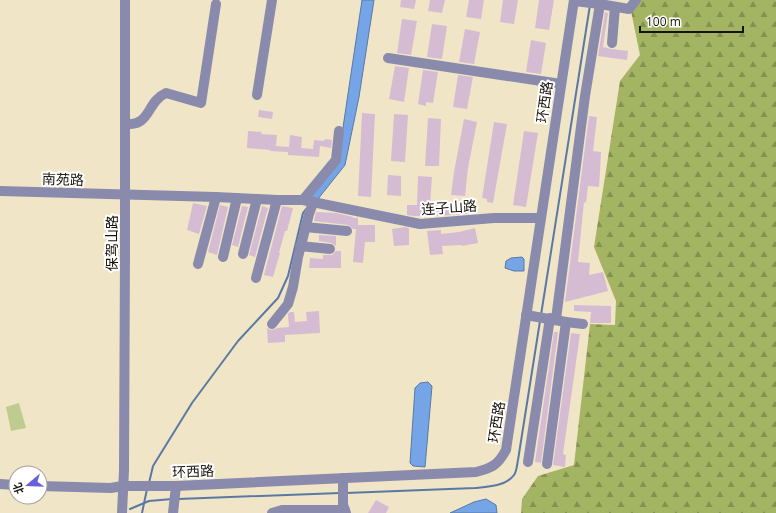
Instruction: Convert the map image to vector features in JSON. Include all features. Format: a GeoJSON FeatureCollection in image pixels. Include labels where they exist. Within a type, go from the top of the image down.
{"type":"FeatureCollection","features":[{"type":"Feature","properties":{"kind":"street","name":"保驾山路"},"geometry":{"type":"LineString","coordinates":[[122,513],[125,0]]}},
{"type":"Feature","properties":{"kind":"street"},"geometry":{"type":"LineString","coordinates":[[257,95],[272,0]]}},
{"type":"Feature","properties":{"kind":"street"},"geometry":{"type":"LineString","coordinates":[[574,0],[629,9],[636,0]]}},
{"type":"Feature","properties":{"kind":"street","name":"环西路"},"geometry":{"type":"LineString","coordinates":[[48,486],[111,488],[122,486],[148,486],[174,499],[343,478],[476,472],[489,469],[501,460],[506,450],[543,317],[541,218],[574,0]]}},
{"type":"Feature","properties":{"kind":"street"},"geometry":{"type":"LineString","coordinates":[[528,462],[543,317],[585,96],[594,3]]}},
{"type":"Feature","properties":{"kind":"street"},"geometry":{"type":"LineString","coordinates":[[125,124],[134,125],[143,120],[152,104],[160,96],[166,93],[201,103],[216,4]]}},
{"type":"Feature","properties":{"kind":"street"},"geometry":{"type":"LineString","coordinates":[[612,43],[614,7]]}},
{"type":"Feature","properties":{"kind":"street"},"geometry":{"type":"LineString","coordinates":[[388,58],[561,84]]}},
{"type":"Feature","properties":{"kind":"street"},"geometry":{"type":"LineString","coordinates":[[125,194],[303,200],[336,160],[339,132]]}},
{"type":"Feature","properties":{"kind":"street","name":"南苑路"},"geometry":{"type":"LineString","coordinates":[[0,191],[125,194]]}},
{"type":"Feature","properties":{"kind":"street"},"geometry":{"type":"LineString","coordinates":[[198,264],[216,197]]}},
{"type":"Feature","properties":{"kind":"street"},"geometry":{"type":"LineString","coordinates":[[223,257],[237,198]]}},
{"type":"Feature","properties":{"kind":"street"},"geometry":{"type":"LineString","coordinates":[[243,254],[257,199]]}},
{"type":"Feature","properties":{"kind":"street"},"geometry":{"type":"LineString","coordinates":[[256,278],[277,200]]}},
{"type":"Feature","properties":{"kind":"street","name":"连子山路"},"geometry":{"type":"LineString","coordinates":[[303,200],[420,224],[494,218],[541,218]]}},
{"type":"Feature","properties":{"kind":"street"},"geometry":{"type":"LineString","coordinates":[[272,324],[288,304],[293,287],[300,246],[313,202]]}},
{"type":"Feature","properties":{"kind":"street"},"geometry":{"type":"LineString","coordinates":[[305,227],[347,231]]}},
{"type":"Feature","properties":{"kind":"street"},"geometry":{"type":"LineString","coordinates":[[300,246],[330,249]]}},
{"type":"Feature","properties":{"kind":"street"},"geometry":{"type":"LineString","coordinates":[[543,317],[584,324]]}},
{"type":"Feature","properties":{"kind":"street"},"geometry":{"type":"LineString","coordinates":[[547,464],[566,322]]}},
{"type":"Feature","properties":{"kind":"street"},"geometry":{"type":"LineString","coordinates":[[272,513],[282,510],[345,509],[343,478]]}},
{"type":"Feature","properties":{"kind":"green space"},"geometry":{"type":"Polygon","coordinates":[[[639,0],[776,0],[776,513],[521,513],[522,499],[538,476],[574,465],[590,324],[615,325],[616,301],[594,247],[620,81],[640,55],[631,11],[639,0]]]}},
{"type":"Feature","properties":{"kind":"green space"},"geometry":{"type":"Polygon","coordinates":[[[19,403],[26,428],[11,431],[6,407],[19,403]]]}},
{"type":"Feature","properties":{"kind":"water"},"geometry":{"type":"Polygon","coordinates":[[[362,0],[374,0],[359,97],[345,165],[318,199],[305,196],[338,161],[362,0]]]}},
{"type":"Feature","properties":{"kind":"water"},"geometry":{"type":"Polygon","coordinates":[[[522,257],[524,259],[524,271],[514,271],[505,268],[506,261],[511,258],[522,257]]]}},
{"type":"Feature","properties":{"kind":"water"},"geometry":{"type":"Polygon","coordinates":[[[428,382],[432,386],[425,467],[413,466],[410,463],[415,388],[420,383],[428,382]]]}},
{"type":"Feature","properties":{"kind":"water"},"geometry":{"type":"Polygon","coordinates":[[[486,499],[496,505],[497,513],[450,513],[474,502],[486,499]]]}},
{"type":"Feature","properties":{"kind":"building"},"geometry":{"type":"Polygon","coordinates":[[[401,0],[416,0],[414,9],[400,7],[401,0]]]}},
{"type":"Feature","properties":{"kind":"building"},"geometry":{"type":"Polygon","coordinates":[[[430,0],[445,0],[442,13],[428,11],[430,0]]]}},
{"type":"Feature","properties":{"kind":"building"},"geometry":{"type":"Polygon","coordinates":[[[469,0],[484,0],[481,19],[466,17],[469,0]]]}},
{"type":"Feature","properties":{"kind":"building"},"geometry":{"type":"Polygon","coordinates":[[[503,0],[518,0],[514,24],[500,22],[503,0]]]}},
{"type":"Feature","properties":{"kind":"building"},"geometry":{"type":"Polygon","coordinates":[[[539,0],[554,0],[549,30],[535,28],[539,0]]]}},
{"type":"Feature","properties":{"kind":"building"},"geometry":{"type":"Polygon","coordinates":[[[605,12],[608,13],[603,47],[628,51],[627,60],[598,56],[605,12]]]}},
{"type":"Feature","properties":{"kind":"building"},"geometry":{"type":"Polygon","coordinates":[[[402,19],[417,21],[411,55],[397,53],[402,19]]]}},
{"type":"Feature","properties":{"kind":"building"},"geometry":{"type":"Polygon","coordinates":[[[432,24],[447,26],[442,59],[427,57],[432,24]]]}},
{"type":"Feature","properties":{"kind":"building"},"geometry":{"type":"Polygon","coordinates":[[[465,29],[480,32],[474,64],[459,62],[465,29]]]}},
{"type":"Feature","properties":{"kind":"building"},"geometry":{"type":"Polygon","coordinates":[[[531,40],[546,43],[541,74],[526,72],[531,40]]]}},
{"type":"Feature","properties":{"kind":"building"},"geometry":{"type":"Polygon","coordinates":[[[395,66],[409,68],[404,102],[389,99],[395,66]]]}},
{"type":"Feature","properties":{"kind":"building"},"geometry":{"type":"Polygon","coordinates":[[[423,70],[438,72],[433,103],[426,102],[426,106],[418,104],[423,70]]]}},
{"type":"Feature","properties":{"kind":"building"},"geometry":{"type":"Polygon","coordinates":[[[458,75],[473,77],[467,109],[453,107],[458,75]]]}},
{"type":"Feature","properties":{"kind":"building"},"geometry":{"type":"Polygon","coordinates":[[[259,110],[273,112],[272,119],[258,117],[259,110]]]}},
{"type":"Feature","properties":{"kind":"building"},"geometry":{"type":"Polygon","coordinates":[[[362,113],[375,114],[371,197],[358,196],[362,113]]]}},
{"type":"Feature","properties":{"kind":"building"},"geometry":{"type":"Polygon","coordinates":[[[394,114],[408,115],[405,162],[391,161],[394,114]]]}},
{"type":"Feature","properties":{"kind":"building"},"geometry":{"type":"Polygon","coordinates":[[[589,116],[597,117],[593,151],[601,152],[599,187],[588,186],[586,203],[584,202],[578,262],[590,263],[589,275],[603,272],[608,291],[565,302],[589,116]]]}},
{"type":"Feature","properties":{"kind":"building"},"geometry":{"type":"Polygon","coordinates":[[[428,118],[441,119],[439,166],[425,166],[428,118]]]}},
{"type":"Feature","properties":{"kind":"building"},"geometry":{"type":"Polygon","coordinates":[[[464,119],[477,122],[468,168],[465,196],[451,195],[454,172],[464,119]]]}},
{"type":"Feature","properties":{"kind":"building"},"geometry":{"type":"Polygon","coordinates":[[[494,122],[507,124],[493,203],[487,202],[487,199],[482,198],[494,122]]]}},
{"type":"Feature","properties":{"kind":"building"},"geometry":{"type":"Polygon","coordinates":[[[248,131],[277,135],[276,146],[289,147],[290,135],[302,137],[301,148],[313,149],[314,140],[324,141],[325,139],[332,140],[331,148],[320,146],[319,157],[288,155],[288,152],[247,148],[248,131]]]}},
{"type":"Feature","properties":{"kind":"building"},"geometry":{"type":"Polygon","coordinates":[[[524,131],[538,133],[526,207],[513,205],[524,131]]]}},
{"type":"Feature","properties":{"kind":"building"},"geometry":{"type":"Polygon","coordinates":[[[388,175],[401,176],[401,196],[387,195],[388,175]]]}},
{"type":"Feature","properties":{"kind":"building"},"geometry":{"type":"Polygon","coordinates":[[[418,176],[432,177],[430,205],[467,205],[467,214],[435,216],[407,215],[407,205],[417,205],[418,176]]]}},
{"type":"Feature","properties":{"kind":"building"},"geometry":{"type":"Polygon","coordinates":[[[193,203],[207,206],[199,234],[187,230],[193,203]]]}},
{"type":"Feature","properties":{"kind":"building"},"geometry":{"type":"Polygon","coordinates":[[[220,205],[228,207],[217,255],[208,252],[220,205]]]}},
{"type":"Feature","properties":{"kind":"building"},"geometry":{"type":"Polygon","coordinates":[[[242,206],[248,207],[238,247],[232,245],[242,206]]]}},
{"type":"Feature","properties":{"kind":"building"},"geometry":{"type":"Polygon","coordinates":[[[262,206],[268,208],[255,257],[249,255],[262,206]]]}},
{"type":"Feature","properties":{"kind":"building"},"geometry":{"type":"Polygon","coordinates":[[[282,206],[293,208],[287,231],[285,231],[273,277],[264,275],[282,206]]]}},
{"type":"Feature","properties":{"kind":"building"},"geometry":{"type":"Polygon","coordinates":[[[316,212],[336,213],[358,218],[358,225],[375,225],[375,242],[365,242],[363,263],[353,262],[356,229],[353,229],[348,225],[314,221],[316,212]]]}},
{"type":"Feature","properties":{"kind":"building"},"geometry":{"type":"Polygon","coordinates":[[[405,227],[409,228],[409,245],[394,246],[392,229],[405,227]]]}},
{"type":"Feature","properties":{"kind":"building"},"geometry":{"type":"Polygon","coordinates":[[[475,228],[478,243],[462,246],[442,246],[443,254],[430,255],[427,231],[441,230],[441,234],[475,228]]]}},
{"type":"Feature","properties":{"kind":"building"},"geometry":{"type":"Polygon","coordinates":[[[319,235],[336,236],[336,246],[331,243],[319,241],[319,235]]]}},
{"type":"Feature","properties":{"kind":"building"},"geometry":{"type":"Polygon","coordinates":[[[336,251],[341,251],[341,268],[309,268],[310,258],[323,259],[323,255],[332,255],[336,251]]]}},
{"type":"Feature","properties":{"kind":"building"},"geometry":{"type":"Polygon","coordinates":[[[574,305],[611,306],[611,323],[590,323],[591,312],[574,311],[574,305]]]}},
{"type":"Feature","properties":{"kind":"building"},"geometry":{"type":"Polygon","coordinates":[[[319,311],[320,333],[285,335],[285,342],[268,343],[267,328],[271,330],[289,327],[288,314],[290,312],[294,312],[295,322],[307,321],[306,312],[319,311]]]}},
{"type":"Feature","properties":{"kind":"building"},"geometry":{"type":"Polygon","coordinates":[[[554,332],[558,332],[541,463],[535,462],[554,332]]]}},
{"type":"Feature","properties":{"kind":"building"},"geometry":{"type":"Polygon","coordinates":[[[571,333],[580,334],[563,454],[566,455],[565,467],[553,465],[571,333]]]}},
{"type":"Feature","properties":{"kind":"building"},"geometry":{"type":"Polygon","coordinates":[[[376,500],[389,507],[386,513],[368,513],[376,500]]]}},
{"type":"Feature","properties":{"kind":"waterway"},"geometry":{"type":"LineString","coordinates":[[541,315],[590,5]]}},
{"type":"Feature","properties":{"kind":"waterway"},"geometry":{"type":"LineString","coordinates":[[149,483],[153,466],[192,403],[238,341],[278,298],[288,276],[303,213],[306,209]]}},
{"type":"Feature","properties":{"kind":"waterway"},"geometry":{"type":"LineString","coordinates":[[346,493],[480,488],[502,484],[511,479],[517,468],[540,321]]}},
{"type":"Feature","properties":{"kind":"waterway"},"geometry":{"type":"LineString","coordinates":[[142,513],[147,489]]}},
{"type":"Feature","properties":{"kind":"waterway"},"geometry":{"type":"LineString","coordinates":[[178,499],[340,493]]}},
{"type":"Feature","properties":{"kind":"waterway"},"geometry":{"type":"LineString","coordinates":[[130,509],[149,501],[172,499]]}}]}
